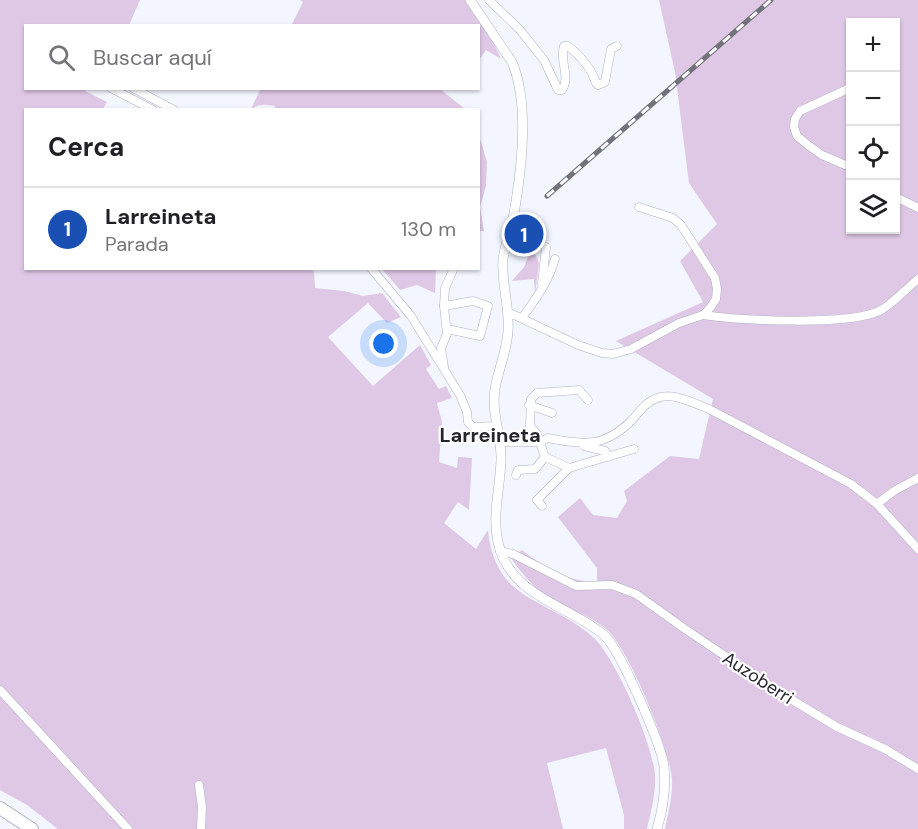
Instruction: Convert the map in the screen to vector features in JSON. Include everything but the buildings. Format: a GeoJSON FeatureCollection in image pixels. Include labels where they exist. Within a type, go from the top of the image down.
{"type":"FeatureCollection","features":[{"type":"Feature","properties":{"kind":"main road"},"geometry":{"type":"LineString","coordinates":[[0,808],[32,829]]}},
{"type":"Feature","properties":{"kind":"street"},"geometry":{"type":"LineString","coordinates":[[470,0],[508,56],[520,87],[522,120],[517,195],[503,262],[508,332],[495,388],[494,412],[501,461],[496,520],[500,551],[512,571],[527,587],[545,601],[605,636],[621,658],[663,763],[664,790],[657,829]]}},
{"type":"Feature","properties":{"kind":"street"},"geometry":{"type":"LineString","coordinates":[[491,0],[498,10],[520,30],[544,60],[555,86],[560,90],[566,84],[562,56],[564,46],[572,49],[588,67],[598,85],[605,82],[611,49],[617,46]]}},
{"type":"Feature","properties":{"kind":"street"},"geometry":{"type":"LineString","coordinates":[[115,90],[149,108]]}},
{"type":"Feature","properties":{"kind":"street"},"geometry":{"type":"LineString","coordinates":[[137,90],[170,108]]}},
{"type":"Feature","properties":{"kind":"street"},"geometry":{"type":"LineString","coordinates":[[846,90],[800,111],[795,119],[794,127],[797,136],[808,145],[822,155],[846,165]]}},
{"type":"Feature","properties":{"kind":"street"},"geometry":{"type":"LineString","coordinates":[[900,199],[918,208]]}},
{"type":"Feature","properties":{"kind":"street"},"geometry":{"type":"LineString","coordinates":[[508,312],[602,354],[613,354],[631,349],[679,323],[703,315],[716,299],[715,278],[681,225],[673,218],[639,207]]}},
{"type":"Feature","properties":{"kind":"street"},"geometry":{"type":"LineString","coordinates":[[541,291],[546,247]]}},
{"type":"Feature","properties":{"kind":"street"},"geometry":{"type":"LineString","coordinates":[[522,318],[541,291],[553,269],[555,259]]}},
{"type":"Feature","properties":{"kind":"street"},"geometry":{"type":"LineString","coordinates":[[373,270],[411,316],[460,395],[467,412],[468,422],[473,427],[496,426]]}},
{"type":"Feature","properties":{"kind":"street"},"geometry":{"type":"LineString","coordinates":[[443,370],[445,365],[441,348],[447,329],[444,306],[445,288],[453,270]]}},
{"type":"Feature","properties":{"kind":"street"},"geometry":{"type":"LineString","coordinates":[[703,315],[734,320],[854,318],[882,310],[918,279]]}},
{"type":"Feature","properties":{"kind":"street"},"geometry":{"type":"LineString","coordinates":[[444,306],[473,301],[488,306],[480,336],[447,329]]}},
{"type":"Feature","properties":{"kind":"street"},"geometry":{"type":"LineString","coordinates":[[569,468],[545,457],[537,434],[530,426],[531,399],[537,393],[568,387],[579,390],[588,400]]}},
{"type":"Feature","properties":{"kind":"street"},"geometry":{"type":"LineString","coordinates":[[579,444],[590,443],[617,433],[654,399],[676,398],[691,402],[836,474],[877,504],[918,549]]}},
{"type":"Feature","properties":{"kind":"street"},"geometry":{"type":"LineString","coordinates":[[530,405],[552,413]]}},
{"type":"Feature","properties":{"kind":"street"},"geometry":{"type":"LineString","coordinates":[[500,442],[540,442],[548,438],[605,451],[608,457]]}},
{"type":"Feature","properties":{"kind":"street"},"geometry":{"type":"LineString","coordinates":[[542,506],[537,500],[569,468],[634,449]]}},
{"type":"Feature","properties":{"kind":"street"},"geometry":{"type":"LineString","coordinates":[[516,475],[518,470],[534,469],[545,457]]}},
{"type":"Feature","properties":{"kind":"street"},"geometry":{"type":"LineString","coordinates":[[877,504],[894,491],[918,478]]}},
{"type":"Feature","properties":{"kind":"street","name":"Auzoberri"},"geometry":{"type":"LineString","coordinates":[[500,551],[513,554],[576,586],[612,585],[636,594],[774,689],[837,727],[885,749],[918,770]]}},
{"type":"Feature","properties":{"kind":"street"},"geometry":{"type":"LineString","coordinates":[[0,690],[128,829]]}},
{"type":"Feature","properties":{"kind":"street"},"geometry":{"type":"LineString","coordinates":[[199,785],[202,807],[201,829]]}},
{"type":"Feature","properties":{"kind":"shaded area"},"geometry":{"type":"Polygon","coordinates":[[[0,0],[140,0],[129,24],[24,24],[24,90],[86,90],[107,102],[104,108],[24,108],[24,270],[310,270],[314,271],[315,288],[344,291],[363,296],[382,293],[401,317],[387,323],[368,303],[328,337],[373,386],[420,345],[431,365],[426,369],[439,389],[446,386],[452,398],[437,403],[442,422],[439,462],[457,468],[458,457],[472,458],[469,510],[458,502],[444,523],[476,549],[488,530],[493,554],[501,572],[513,586],[527,597],[577,625],[594,638],[603,649],[622,682],[648,743],[655,775],[653,802],[647,829],[624,829],[624,815],[606,748],[547,763],[563,829],[58,829],[27,805],[0,790],[0,0]]]}},
{"type":"Feature","properties":{"kind":"shaded area"},"geometry":{"type":"Polygon","coordinates":[[[300,0],[465,0],[487,29],[501,59],[486,50],[480,59],[480,24],[292,24],[303,2],[300,0]]]}},
{"type":"Feature","properties":{"kind":"shaded area"},"geometry":{"type":"Polygon","coordinates":[[[659,0],[918,0],[918,829],[665,829],[672,792],[669,765],[656,723],[625,656],[606,629],[543,594],[511,558],[522,550],[566,576],[597,582],[597,568],[558,517],[580,498],[593,515],[617,518],[627,501],[624,491],[670,456],[699,459],[713,399],[616,341],[703,302],[680,261],[717,224],[689,183],[675,72],[659,0]]]}},
{"type":"Feature","properties":{"kind":"shaded area"},"geometry":{"type":"Polygon","coordinates":[[[260,90],[441,90],[464,108],[276,108],[275,106],[259,105],[251,108],[260,90]]]}},
{"type":"Feature","properties":{"kind":"shaded area"},"geometry":{"type":"Polygon","coordinates":[[[480,138],[487,162],[486,186],[480,207],[480,138]]]}},
{"type":"Feature","properties":{"kind":"shaded area"},"geometry":{"type":"Polygon","coordinates":[[[480,207],[484,231],[480,231],[480,207]]]}},
{"type":"Feature","properties":{"kind":"shaded area"},"geometry":{"type":"Polygon","coordinates":[[[532,247],[539,263],[535,294],[534,279],[512,281],[524,267],[532,247]]]}},
{"type":"Feature","properties":{"kind":"shaded area"},"geometry":{"type":"Polygon","coordinates":[[[383,270],[436,270],[435,293],[417,285],[400,290],[383,270]]]}},
{"type":"Feature","properties":{"kind":"railway"},"geometry":{"type":"LineString","coordinates":[[547,196],[771,0]]}},
{"type":"Feature","properties":{"kind":"place","name":"Larreineta"},"geometry":{"type":"Point","coordinates":[524,234]}},
{"type":"Feature","properties":{"kind":"district","name":"Larreineta"},"geometry":{"type":"Point","coordinates":[490,435]}}]}
